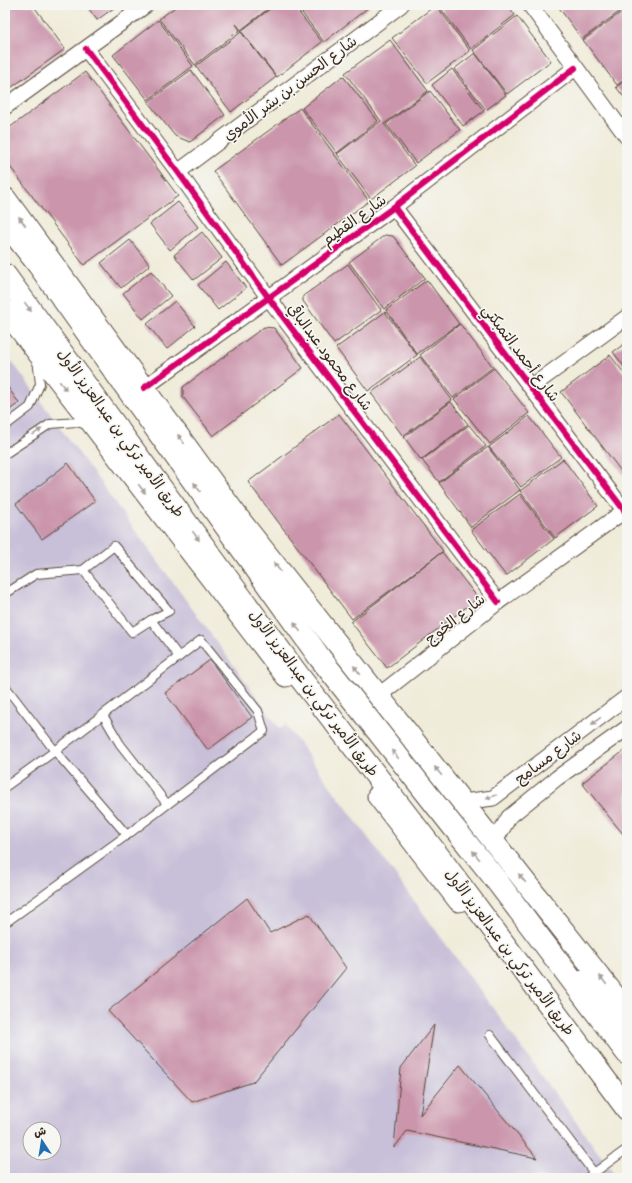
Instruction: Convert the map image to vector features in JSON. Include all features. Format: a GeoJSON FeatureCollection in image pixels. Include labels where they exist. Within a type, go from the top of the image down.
{"type":"FeatureCollection","features":[{"type":"Feature","properties":{"kind":"main road"},"geometry":{"type":"LineString","coordinates":[[5,198],[240,520],[627,1011]]}},
{"type":"Feature","properties":{"kind":"main road","name":"طريق الأمير تركي بن عبدالعزيز الأول"},"geometry":{"type":"LineString","coordinates":[[5,222],[38,264],[320,658],[493,876],[627,1054]]}},
{"type":"Feature","properties":{"kind":"main road","name":"طريق الأمير تركي بن عبدالعزيز الأول"},"geometry":{"type":"LineString","coordinates":[[5,275],[298,675],[440,858],[627,1109]]}},
{"type":"Feature","properties":{"kind":"main road"},"geometry":{"type":"LineString","coordinates":[[5,310],[627,1120]]}},
{"type":"Feature","properties":{"kind":"main road"},"geometry":{"type":"LineString","coordinates":[[240,520],[247,556]]}},
{"type":"Feature","properties":{"kind":"street"},"geometry":{"type":"LineString","coordinates":[[5,106],[86,50],[146,5]]}},
{"type":"Feature","properties":{"kind":"street","name":"شارع الحسن بن بشر الأموي"},"geometry":{"type":"LineString","coordinates":[[178,172],[401,5]]}},
{"type":"Feature","properties":{"kind":"street"},"geometry":{"type":"LineString","coordinates":[[530,5],[627,137]]}},
{"type":"Feature","properties":{"kind":"street","name":"شارع محمود عبدالباقي"},"geometry":{"type":"LineString","coordinates":[[86,50],[178,172],[268,297],[498,602]]}},
{"type":"Feature","properties":{"kind":"street","name":"شارع القطيم"},"geometry":{"type":"LineString","coordinates":[[144,388],[394,207],[575,68]]}},
{"type":"Feature","properties":{"kind":"street","name":"شارع أحمد التمبكتي"},"geometry":{"type":"LineString","coordinates":[[394,207],[626,511]]}},
{"type":"Feature","properties":{"kind":"street"},"geometry":{"type":"LineString","coordinates":[[531,387],[627,317]]}},
{"type":"Feature","properties":{"kind":"street","name":"شارع الخوج"},"geometry":{"type":"LineString","coordinates":[[378,696],[498,602],[626,511]]}},
{"type":"Feature","properties":{"kind":"street","name":"شارع مسامح"},"geometry":{"type":"LineString","coordinates":[[463,802],[493,798],[627,697]]}},
{"type":"Feature","properties":{"kind":"street","name":"شارع مسامح"},"geometry":{"type":"LineString","coordinates":[[494,843],[509,817],[557,778],[626,730]]}},
{"type":"Feature","properties":{"kind":"street"},"geometry":{"type":"LineString","coordinates":[[541,762],[536,770],[535,778],[539,782],[547,783],[557,778]]}},
{"type":"Feature","properties":{"kind":"street"},"geometry":{"type":"LineString","coordinates":[[493,876],[627,1030]]}},
{"type":"Feature","properties":{"kind":"lane"},"geometry":{"type":"LineString","coordinates":[[5,426],[30,407],[40,384],[36,350]]}},
{"type":"Feature","properties":{"kind":"lane"},"geometry":{"type":"LineString","coordinates":[[6,452],[50,424],[77,422],[95,428]]}},
{"type":"Feature","properties":{"kind":"lane"},"geometry":{"type":"LineString","coordinates":[[5,594],[36,574],[83,570],[114,546],[169,612],[151,620],[132,632],[83,570]]}},
{"type":"Feature","properties":{"kind":"lane"},"geometry":{"type":"LineString","coordinates":[[151,620],[179,657]]}},
{"type":"Feature","properties":{"kind":"lane"},"geometry":{"type":"LineString","coordinates":[[5,787],[103,716],[201,640],[258,711],[264,731],[236,754],[127,835],[5,923]]}},
{"type":"Feature","properties":{"kind":"lane"},"geometry":{"type":"LineString","coordinates":[[5,686],[56,751],[127,835]]}},
{"type":"Feature","properties":{"kind":"lane"},"geometry":{"type":"LineString","coordinates":[[103,716],[120,744],[167,804]]}},
{"type":"Feature","properties":{"kind":"lane"},"geometry":{"type":"LineString","coordinates":[[490,1035],[591,1176],[627,1149]]}},
{"type":"Feature","properties":{"kind":"shaded area"},"geometry":{"type":"Polygon","coordinates":[[[5,352],[280,729],[285,724],[617,1178],[5,1178],[5,352]]]}},
{"type":"Feature","properties":{"kind":"building"},"geometry":{"type":"Polygon","coordinates":[[[5,5],[33,5],[65,49],[5,92],[5,5]]]}},
{"type":"Feature","properties":{"kind":"building"},"geometry":{"type":"Polygon","coordinates":[[[86,5],[118,5],[97,20],[86,5]]]}},
{"type":"Feature","properties":{"kind":"building"},"geometry":{"type":"Polygon","coordinates":[[[178,5],[273,5],[241,30],[236,24],[240,30],[195,65],[159,19],[178,5]]]}},
{"type":"Feature","properties":{"kind":"building"},"geometry":{"type":"Polygon","coordinates":[[[275,5],[293,5],[322,42],[277,77],[241,31],[275,5]]]}},
{"type":"Feature","properties":{"kind":"building"},"geometry":{"type":"Polygon","coordinates":[[[296,5],[368,5],[369,7],[324,42],[296,5]]]}},
{"type":"Feature","properties":{"kind":"building"},"geometry":{"type":"Polygon","coordinates":[[[436,5],[470,51],[427,83],[392,38],[436,5]]]}},
{"type":"Feature","properties":{"kind":"building"},"geometry":{"type":"Polygon","coordinates":[[[438,5],[508,5],[515,15],[471,49],[438,5]]]}},
{"type":"Feature","properties":{"kind":"building"},"geometry":{"type":"Polygon","coordinates":[[[557,5],[627,5],[627,6],[582,39],[557,5]]]}},
{"type":"Feature","properties":{"kind":"building"},"geometry":{"type":"Polygon","coordinates":[[[627,8],[627,78],[617,85],[583,40],[627,8]]]}},
{"type":"Feature","properties":{"kind":"building"},"geometry":{"type":"Polygon","coordinates":[[[517,16],[551,61],[507,94],[473,50],[517,16]]]}},
{"type":"Feature","properties":{"kind":"building"},"geometry":{"type":"Polygon","coordinates":[[[158,20],[193,66],[148,100],[113,55],[158,20]]]}},
{"type":"Feature","properties":{"kind":"building"},"geometry":{"type":"Polygon","coordinates":[[[241,32],[276,77],[231,112],[196,66],[241,32]]]}},
{"type":"Feature","properties":{"kind":"building"},"geometry":{"type":"Polygon","coordinates":[[[390,40],[428,91],[384,124],[415,166],[371,199],[337,154],[381,121],[345,73],[390,40]]]}},
{"type":"Feature","properties":{"kind":"building"},"geometry":{"type":"Polygon","coordinates":[[[475,53],[506,95],[486,110],[454,69],[475,53]]]}},
{"type":"Feature","properties":{"kind":"building"},"geometry":{"type":"Polygon","coordinates":[[[452,69],[484,111],[463,126],[432,85],[452,69]]]}},
{"type":"Feature","properties":{"kind":"building"},"geometry":{"type":"Polygon","coordinates":[[[191,70],[225,115],[190,142],[175,136],[148,102],[191,70]]]}},
{"type":"Feature","properties":{"kind":"building"},"geometry":{"type":"Polygon","coordinates":[[[85,72],[178,196],[84,265],[5,160],[5,131],[85,72]]]}},
{"type":"Feature","properties":{"kind":"building"},"geometry":{"type":"Polygon","coordinates":[[[343,76],[378,121],[337,153],[302,108],[343,76]]]}},
{"type":"Feature","properties":{"kind":"building"},"geometry":{"type":"Polygon","coordinates":[[[627,79],[627,101],[616,87],[627,79]]]}},
{"type":"Feature","properties":{"kind":"building"},"geometry":{"type":"Polygon","coordinates":[[[430,91],[460,130],[416,163],[386,124],[430,91]]]}},
{"type":"Feature","properties":{"kind":"building"},"geometry":{"type":"Polygon","coordinates":[[[300,108],[369,201],[282,265],[213,171],[300,108]]]}},
{"type":"Feature","properties":{"kind":"building"},"geometry":{"type":"Polygon","coordinates":[[[178,202],[198,227],[170,250],[150,224],[178,202]]]}},
{"type":"Feature","properties":{"kind":"building"},"geometry":{"type":"Polygon","coordinates":[[[202,232],[222,258],[194,280],[174,255],[202,232]]]}},
{"type":"Feature","properties":{"kind":"building"},"geometry":{"type":"Polygon","coordinates":[[[385,235],[393,236],[425,278],[384,309],[349,262],[385,235]]]}},
{"type":"Feature","properties":{"kind":"building"},"geometry":{"type":"Polygon","coordinates":[[[130,240],[150,265],[121,288],[101,263],[130,240]]]}},
{"type":"Feature","properties":{"kind":"building"},"geometry":{"type":"Polygon","coordinates":[[[226,262],[246,288],[218,310],[198,285],[226,262]]]}},
{"type":"Feature","properties":{"kind":"building"},"geometry":{"type":"Polygon","coordinates":[[[348,264],[381,310],[334,344],[303,301],[303,296],[348,264]]]}},
{"type":"Feature","properties":{"kind":"building"},"geometry":{"type":"Polygon","coordinates":[[[151,271],[171,296],[143,319],[123,293],[151,271]]]}},
{"type":"Feature","properties":{"kind":"building"},"geometry":{"type":"Polygon","coordinates":[[[427,280],[459,324],[417,354],[386,310],[427,280]]]}},
{"type":"Feature","properties":{"kind":"building"},"geometry":{"type":"Polygon","coordinates":[[[175,301],[195,326],[167,349],[147,324],[175,301]]]}},
{"type":"Feature","properties":{"kind":"building"},"geometry":{"type":"Polygon","coordinates":[[[385,312],[417,355],[368,391],[336,348],[385,312]]]}},
{"type":"Feature","properties":{"kind":"building"},"geometry":{"type":"Polygon","coordinates":[[[460,324],[493,367],[453,398],[420,355],[460,324]]]}},
{"type":"Feature","properties":{"kind":"building"},"geometry":{"type":"Polygon","coordinates":[[[264,327],[274,328],[303,368],[213,436],[183,397],[183,387],[264,327]]]}},
{"type":"Feature","properties":{"kind":"building"},"geometry":{"type":"Polygon","coordinates":[[[627,342],[627,370],[613,352],[627,342]]]}},
{"type":"Feature","properties":{"kind":"building"},"geometry":{"type":"Polygon","coordinates":[[[610,355],[627,377],[627,479],[561,392],[610,355]]]}},
{"type":"Feature","properties":{"kind":"building"},"geometry":{"type":"Polygon","coordinates":[[[420,357],[452,400],[403,436],[371,393],[420,357]]]}},
{"type":"Feature","properties":{"kind":"building"},"geometry":{"type":"Polygon","coordinates":[[[494,368],[529,413],[490,444],[454,399],[494,368]]]}},
{"type":"Feature","properties":{"kind":"building"},"geometry":{"type":"Polygon","coordinates":[[[5,383],[19,403],[5,413],[5,383]]]}},
{"type":"Feature","properties":{"kind":"building"},"geometry":{"type":"Polygon","coordinates":[[[451,402],[468,424],[421,460],[404,437],[451,402]]]}},
{"type":"Feature","properties":{"kind":"building"},"geometry":{"type":"Polygon","coordinates":[[[339,414],[443,551],[352,619],[248,482],[339,414]]]}},
{"type":"Feature","properties":{"kind":"building"},"geometry":{"type":"Polygon","coordinates":[[[529,416],[561,457],[521,487],[489,447],[529,416]]]}},
{"type":"Feature","properties":{"kind":"building"},"geometry":{"type":"Polygon","coordinates":[[[469,425],[486,446],[439,482],[422,460],[469,425]]]}},
{"type":"Feature","properties":{"kind":"building"},"geometry":{"type":"Polygon","coordinates":[[[488,447],[520,490],[471,527],[439,483],[488,447]]]}},
{"type":"Feature","properties":{"kind":"building"},"geometry":{"type":"Polygon","coordinates":[[[563,459],[598,506],[555,538],[520,491],[563,459]]]}},
{"type":"Feature","properties":{"kind":"building"},"geometry":{"type":"Polygon","coordinates":[[[68,463],[95,501],[42,539],[16,504],[68,463]]]}},
{"type":"Feature","properties":{"kind":"building"},"geometry":{"type":"Polygon","coordinates":[[[520,494],[554,539],[506,576],[471,530],[520,494]]]}},
{"type":"Feature","properties":{"kind":"building"},"geometry":{"type":"Polygon","coordinates":[[[442,552],[478,598],[387,668],[351,622],[442,552]]]}},
{"type":"Feature","properties":{"kind":"building"},"geometry":{"type":"Polygon","coordinates":[[[210,660],[252,717],[208,750],[165,693],[210,660]]]}},
{"type":"Feature","properties":{"kind":"building"},"geometry":{"type":"Polygon","coordinates":[[[625,750],[627,752],[627,839],[582,783],[625,750]]]}},
{"type":"Feature","properties":{"kind":"building"},"geometry":{"type":"Polygon","coordinates":[[[247,898],[270,933],[309,914],[346,968],[253,1082],[192,1102],[108,1011],[247,898]]]}},
{"type":"Feature","properties":{"kind":"building"},"geometry":{"type":"Polygon","coordinates":[[[434,1025],[420,1115],[460,1065],[537,1158],[407,1131],[394,1148],[401,1068],[434,1025]]]}},
{"type":"Feature","properties":{"kind":"cycle path"},"geometry":{"type":"LineString","coordinates":[[86,49],[178,172],[268,297],[498,602]]}},
{"type":"Feature","properties":{"kind":"cycle path"},"geometry":{"type":"LineString","coordinates":[[144,388],[394,207],[575,68]]}},
{"type":"Feature","properties":{"kind":"cycle path"},"geometry":{"type":"LineString","coordinates":[[394,207],[627,514]]}}]}
